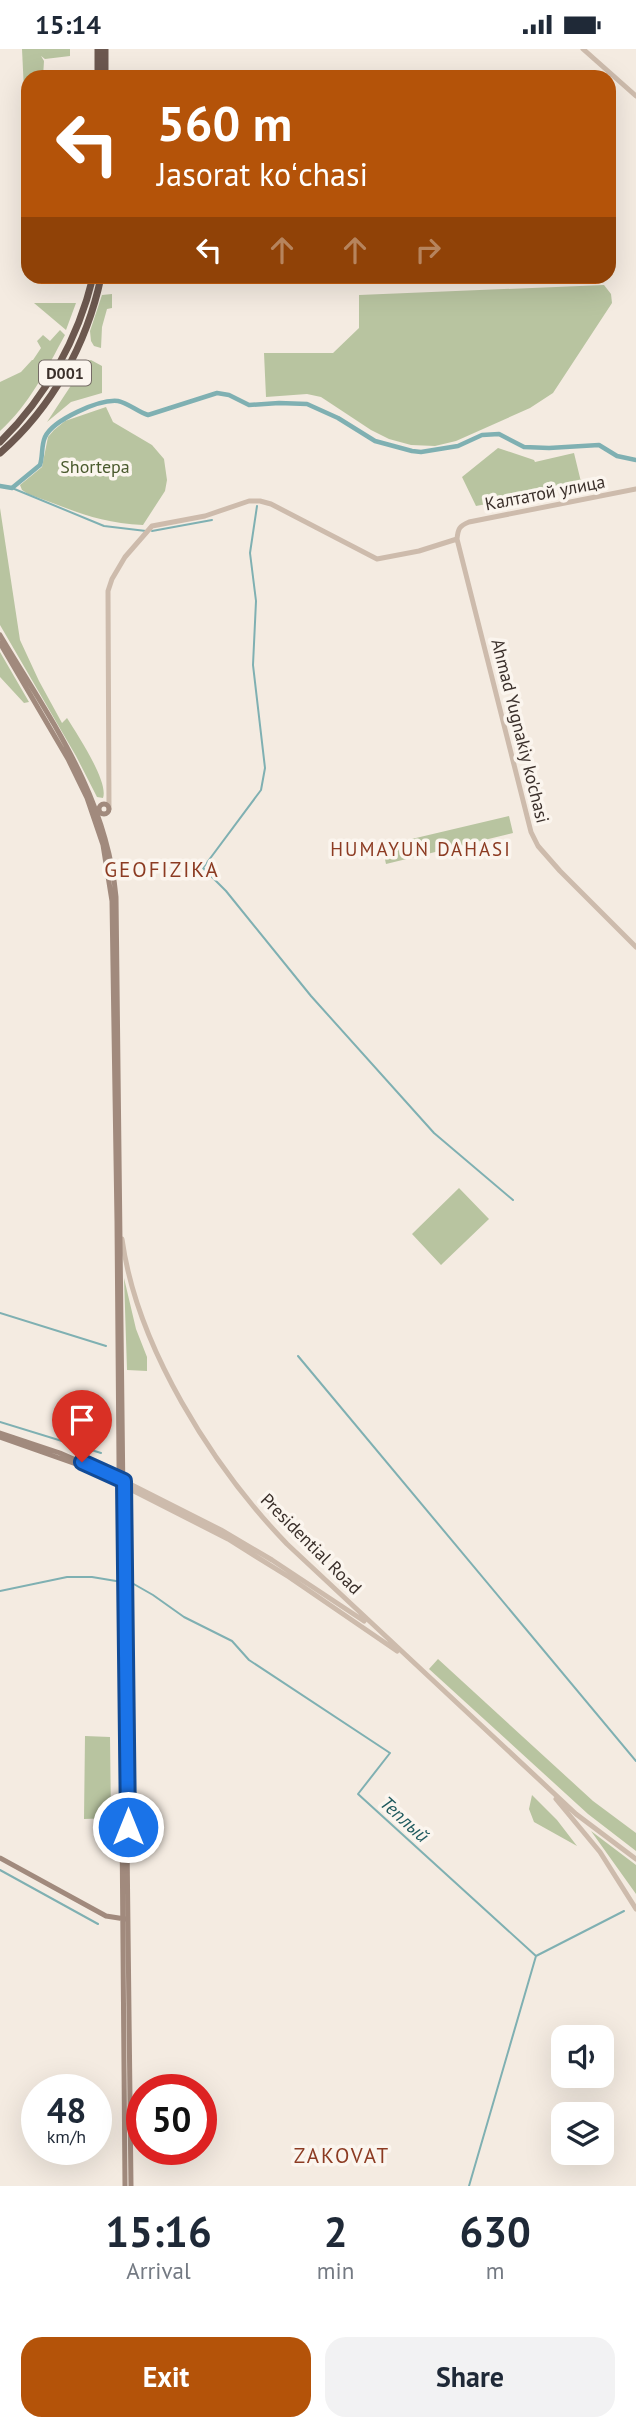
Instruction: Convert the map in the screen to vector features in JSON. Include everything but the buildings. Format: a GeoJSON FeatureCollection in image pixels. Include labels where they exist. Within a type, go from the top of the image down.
{"type":"FeatureCollection","features":[{"type":"Feature","properties":{"kind":"highway"},"geometry":{"type":"LineString","coordinates":[[97,49],[98,70]]}},
{"type":"Feature","properties":{"kind":"highway"},"geometry":{"type":"LineString","coordinates":[[105,49],[106,70]]}},
{"type":"Feature","properties":{"kind":"highway","name":"D001"},"geometry":{"type":"LineString","coordinates":[[0,442],[31,408],[61,361],[91,284]]}},
{"type":"Feature","properties":{"kind":"highway","name":"D001"},"geometry":{"type":"LineString","coordinates":[[0,453],[37,415],[63,375],[87,324],[99,284]]}},
{"type":"Feature","properties":{"kind":"main road"},"geometry":{"type":"LineString","coordinates":[[0,635],[72,757],[100,811],[114,877],[122,1264],[122,1482]]}},
{"type":"Feature","properties":{"kind":"main road"},"geometry":{"type":"LineString","coordinates":[[0,643],[100,811],[113,919],[122,1482],[128,2186]]}},
{"type":"Feature","properties":{"kind":"main road"},"geometry":{"type":"LineString","coordinates":[[0,1435],[122,1482]]}},
{"type":"Feature","properties":{"kind":"main road"},"geometry":{"type":"LineString","coordinates":[[0,1858],[106,1916],[126,1919]]}},
{"type":"Feature","properties":{"kind":"street"},"geometry":{"type":"LineString","coordinates":[[583,49],[607,70]]}},
{"type":"Feature","properties":{"kind":"street"},"geometry":{"type":"LineString","coordinates":[[616,78],[636,96]]}},
{"type":"Feature","properties":{"kind":"street","name":"Калтатой улица"},"geometry":{"type":"LineString","coordinates":[[460,526],[636,489]]}},
{"type":"Feature","properties":{"kind":"street"},"geometry":{"type":"LineString","coordinates":[[100,811],[109,795],[108,594],[115,573],[148,530],[154,526],[205,516],[246,502],[260,501],[271,504],[377,559],[419,551],[457,539]]}},
{"type":"Feature","properties":{"kind":"street","name":"Ahmad Yugnakiy ko'chasi"},"geometry":{"type":"LineString","coordinates":[[460,526],[457,539],[531,832],[538,846],[560,871],[636,947]]}},
{"type":"Feature","properties":{"kind":"street","name":"Presidential Road"},"geometry":{"type":"LineString","coordinates":[[121,1236],[127,1271],[141,1317],[182,1400],[215,1456],[270,1527],[584,1821],[636,1859]]}},
{"type":"Feature","properties":{"kind":"street"},"geometry":{"type":"LineString","coordinates":[[122,1482],[240,1541],[379,1631]]}},
{"type":"Feature","properties":{"kind":"street"},"geometry":{"type":"LineString","coordinates":[[122,1482],[249,1552],[414,1663]]}},
{"type":"Feature","properties":{"kind":"street","name":"Presidential Road"},"geometry":{"type":"LineString","coordinates":[[541,1780],[586,1834],[636,1909]]}},
{"type":"Feature","properties":{"kind":"green space"},"geometry":{"type":"Polygon","coordinates":[[[22,49],[70,49],[70,56],[45,59],[41,56],[43,70],[23,70],[22,49]]]}},
{"type":"Feature","properties":{"kind":"green space"},"geometry":{"type":"Polygon","coordinates":[[[604,285],[611,294],[612,303],[553,393],[530,408],[456,441],[435,446],[411,445],[389,439],[371,430],[321,397],[307,394],[266,397],[264,353],[333,353],[359,328],[359,295],[604,285]]]}},
{"type":"Feature","properties":{"kind":"green space"},"geometry":{"type":"Polygon","coordinates":[[[112,294],[112,308],[107,309],[102,327],[101,348],[94,346],[90,331],[102,295],[112,294]]]}},
{"type":"Feature","properties":{"kind":"green space"},"geometry":{"type":"Polygon","coordinates":[[[34,303],[76,303],[66,330],[34,303]]]}},
{"type":"Feature","properties":{"kind":"green space"},"geometry":{"type":"Polygon","coordinates":[[[60,330],[65,335],[44,374],[20,410],[0,431],[0,382],[21,372],[33,360],[41,348],[37,341],[43,335],[50,341],[60,330]]]}},
{"type":"Feature","properties":{"kind":"green space"},"geometry":{"type":"Polygon","coordinates":[[[91,360],[102,366],[102,393],[71,402],[47,422],[70,387],[81,363],[91,360]]]}},
{"type":"Feature","properties":{"kind":"green space","name":"Shortepa"},"geometry":{"type":"Polygon","coordinates":[[[106,407],[113,422],[152,445],[164,459],[167,480],[165,491],[143,525],[126,524],[84,514],[28,494],[20,485],[42,467],[48,437],[54,430],[65,421],[106,407]]]}},
{"type":"Feature","properties":{"kind":"green space"},"geometry":{"type":"Polygon","coordinates":[[[498,448],[535,462],[574,453],[582,486],[476,506],[462,477],[498,448]]]}},
{"type":"Feature","properties":{"kind":"green space"},"geometry":{"type":"Polygon","coordinates":[[[0,508],[20,640],[62,723],[67,718],[91,758],[104,791],[103,798],[97,797],[0,625],[0,508]]]}},
{"type":"Feature","properties":{"kind":"green space"},"geometry":{"type":"Polygon","coordinates":[[[0,652],[29,702],[24,703],[0,677],[0,652]]]}},
{"type":"Feature","properties":{"kind":"green space"},"geometry":{"type":"Polygon","coordinates":[[[509,816],[513,833],[386,864],[382,846],[509,816]]]}},
{"type":"Feature","properties":{"kind":"green space"},"geometry":{"type":"Polygon","coordinates":[[[459,1188],[489,1219],[441,1265],[412,1234],[459,1188]]]}},
{"type":"Feature","properties":{"kind":"green space"},"geometry":{"type":"Polygon","coordinates":[[[124,1278],[136,1329],[147,1357],[147,1371],[127,1370],[124,1278]]]}},
{"type":"Feature","properties":{"kind":"green space"},"geometry":{"type":"Polygon","coordinates":[[[438,1659],[593,1801],[636,1833],[636,1851],[588,1814],[429,1669],[438,1659]]]}},
{"type":"Feature","properties":{"kind":"green space"},"geometry":{"type":"Polygon","coordinates":[[[85,1736],[110,1737],[111,1818],[84,1819],[85,1736]]]}},
{"type":"Feature","properties":{"kind":"green space"},"geometry":{"type":"Polygon","coordinates":[[[532,1795],[557,1820],[577,1846],[534,1822],[529,1809],[532,1795]]]}},
{"type":"Feature","properties":{"kind":"green space"},"geometry":{"type":"Polygon","coordinates":[[[591,1831],[636,1865],[636,1894],[591,1831]]]}},
{"type":"Feature","properties":{"kind":"waterway"},"geometry":{"type":"LineString","coordinates":[[0,486],[12,488],[40,465],[44,440],[50,430],[89,407],[118,401],[148,415],[217,393],[229,395],[249,405],[307,404],[338,418],[375,441],[412,451],[458,446],[482,435],[499,434],[524,447],[599,445],[617,456],[636,460]]}},
{"type":"Feature","properties":{"kind":"waterway"},"geometry":{"type":"LineString","coordinates":[[12,488],[104,526],[146,531]]}},
{"type":"Feature","properties":{"kind":"waterway"},"geometry":{"type":"LineString","coordinates":[[257,506],[250,553],[256,601],[253,665],[265,768],[261,790],[203,868],[226,891],[311,996],[434,1133],[513,1200]]}},
{"type":"Feature","properties":{"kind":"waterway"},"geometry":{"type":"LineString","coordinates":[[152,531],[212,520]]}},
{"type":"Feature","properties":{"kind":"waterway"},"geometry":{"type":"LineString","coordinates":[[0,1313],[106,1346]]}},
{"type":"Feature","properties":{"kind":"waterway"},"geometry":{"type":"LineString","coordinates":[[298,1356],[636,1761]]}},
{"type":"Feature","properties":{"kind":"waterway"},"geometry":{"type":"LineString","coordinates":[[0,1422],[101,1453]]}},
{"type":"Feature","properties":{"kind":"waterway","name":"Теплый"},"geometry":{"type":"LineString","coordinates":[[0,1591],[67,1577],[116,1581]]}},
{"type":"Feature","properties":{"kind":"waterway","name":"Теплый"},"geometry":{"type":"LineString","coordinates":[[132,1583],[184,1617],[232,1641],[249,1660],[390,1753],[358,1794],[536,1956],[624,1911]]}},
{"type":"Feature","properties":{"kind":"waterway"},"geometry":{"type":"LineString","coordinates":[[0,1870],[98,1924]]}},
{"type":"Feature","properties":{"kind":"waterway"},"geometry":{"type":"LineString","coordinates":[[469,2186],[536,1956]]}},
{"type":"Feature","properties":{"kind":"district","name":"HUMAYUN DAHASI"},"geometry":{"type":"Point","coordinates":[421,849]}},
{"type":"Feature","properties":{"kind":"district","name":"GEOFIZIKA"},"geometry":{"type":"Point","coordinates":[162,870]}},
{"type":"Feature","properties":{"kind":"district","name":"ZAKOVAT"},"geometry":{"type":"Point","coordinates":[342,2156]}},
{"type":"Feature","properties":{"kind":"route"},"geometry":{"type":"LineString","coordinates":[[82,1462],[124,1481],[128,1827]]}}]}
